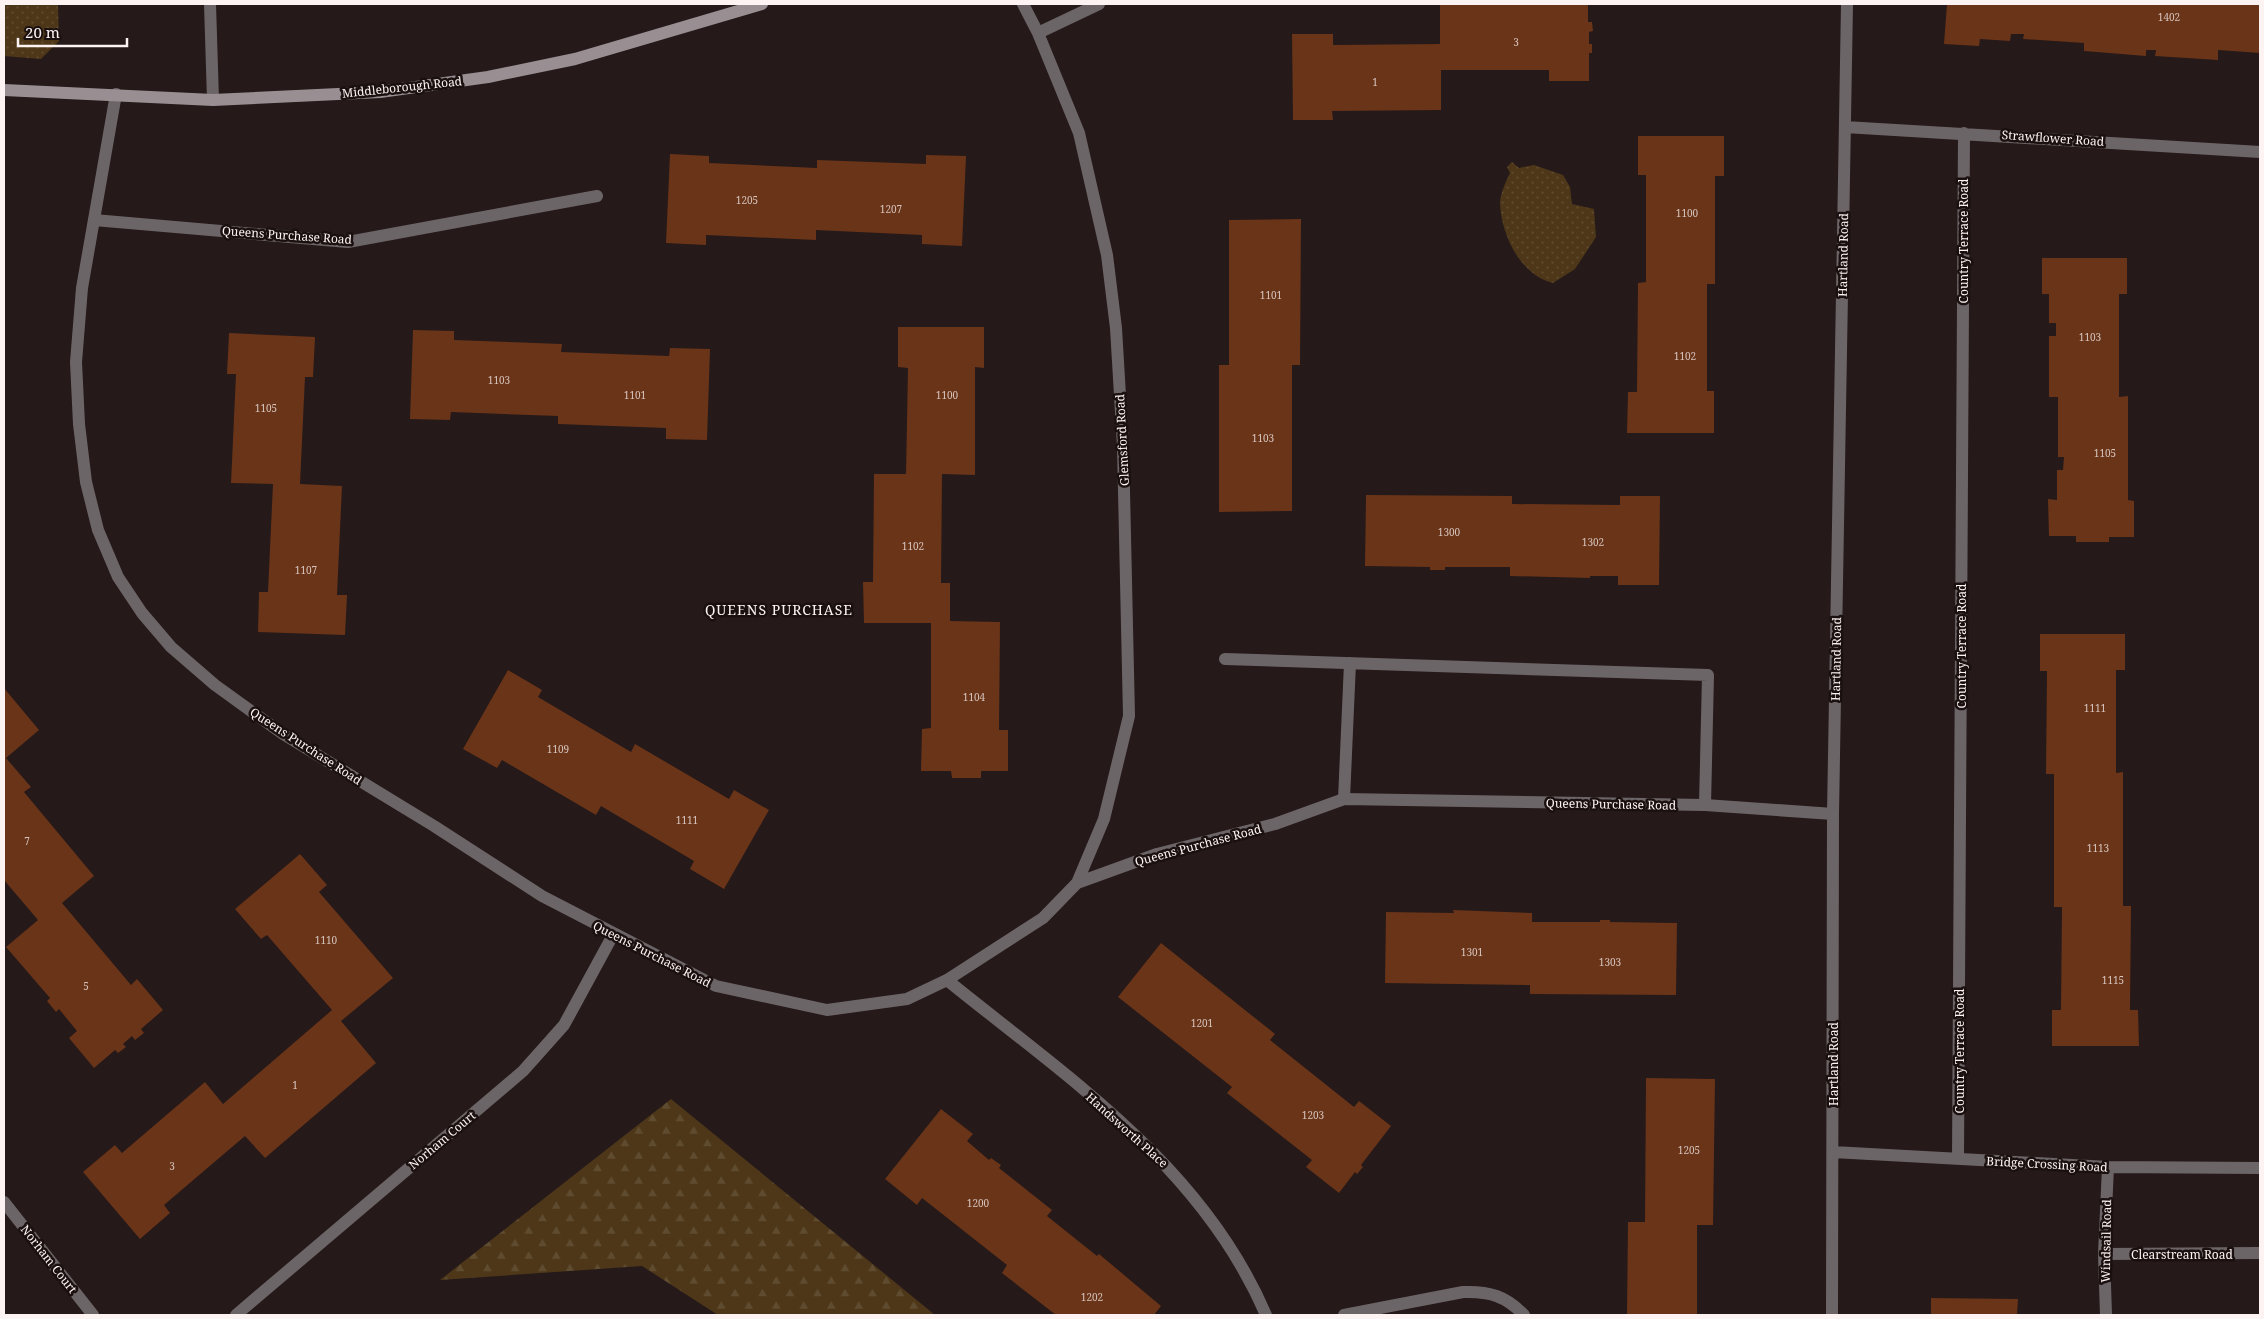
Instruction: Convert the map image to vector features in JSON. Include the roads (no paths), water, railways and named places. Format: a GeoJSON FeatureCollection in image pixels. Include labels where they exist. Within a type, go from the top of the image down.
{"type":"FeatureCollection","features":[{"type":"Feature","properties":{"kind":"street"},"geometry":{"type":"LineString","coordinates":[[210,4],[213,100]]}},
{"type":"Feature","properties":{"kind":"street","name":"Middleborough Road"},"geometry":{"type":"LineString","coordinates":[[4,90],[213,100],[380,92],[488,77],[575,59],[762,4]]}},
{"type":"Feature","properties":{"kind":"street","name":"Glemsford Road"},"geometry":{"type":"LineString","coordinates":[[1023,4],[1038,33],[1079,133],[1094,192],[1107,256],[1116,328],[1123,446],[1129,716],[1104,819],[1077,883]]}},
{"type":"Feature","properties":{"kind":"street"},"geometry":{"type":"LineString","coordinates":[[1038,33],[1099,4]]}},
{"type":"Feature","properties":{"kind":"street","name":"Hartland Road"},"geometry":{"type":"LineString","coordinates":[[1832,1315],[1833,814],[1847,4]]}},
{"type":"Feature","properties":{"kind":"street","name":"Queens Purchase Road"},"geometry":{"type":"LineString","coordinates":[[116,94],[82,288],[76,362],[79,424],[86,482],[98,530],[118,577],[142,614],[171,647],[215,685],[283,734],[434,826],[542,896],[613,935],[716,986],[827,1010],[907,999],[948,980],[1043,918],[1077,883],[1158,854],[1275,824],[1344,799],[1705,805],[1833,814]]}},
{"type":"Feature","properties":{"kind":"street","name":"Strawflower Road"},"geometry":{"type":"LineString","coordinates":[[1845,127],[2260,152]]}},
{"type":"Feature","properties":{"kind":"street","name":"Country Terrace Road"},"geometry":{"type":"LineString","coordinates":[[1958,1159],[1964,133]]}},
{"type":"Feature","properties":{"kind":"street","name":"Queens Purchase Road"},"geometry":{"type":"LineString","coordinates":[[94,220],[348,242],[597,196]]}},
{"type":"Feature","properties":{"kind":"street"},"geometry":{"type":"LineString","coordinates":[[1225,659],[1708,675],[1705,805]]}},
{"type":"Feature","properties":{"kind":"street"},"geometry":{"type":"LineString","coordinates":[[1344,799],[1350,664]]}},
{"type":"Feature","properties":{"kind":"street","name":"Norham Court"},"geometry":{"type":"LineString","coordinates":[[236,1315],[523,1071],[564,1025],[613,935]]}},
{"type":"Feature","properties":{"kind":"street","name":"Handsworth Place"},"geometry":{"type":"LineString","coordinates":[[948,980],[1102,1106],[1148,1146],[1183,1182],[1229,1243],[1254,1288],[1266,1315]]}},
{"type":"Feature","properties":{"kind":"street","name":"Bridge Crossing Road"},"geometry":{"type":"LineString","coordinates":[[1833,1152],[2108,1167],[2260,1168]]}},
{"type":"Feature","properties":{"kind":"street","name":"Windsail Road"},"geometry":{"type":"LineString","coordinates":[[2106,1315],[2104,1254],[2108,1167]]}},
{"type":"Feature","properties":{"kind":"street","name":"Norham Court"},"geometry":{"type":"LineString","coordinates":[[4,1202],[93,1315]]}},
{"type":"Feature","properties":{"kind":"street","name":"Clearstream Road"},"geometry":{"type":"LineString","coordinates":[[2104,1254],[2260,1253]]}},
{"type":"Feature","properties":{"kind":"street"},"geometry":{"type":"LineString","coordinates":[[1344,1315],[1463,1292],[1482,1292],[1501,1296],[1514,1304],[1524,1315]]}},
{"type":"Feature","properties":{"kind":"district","name":"QUEENS PURCHASE"},"geometry":{"type":"Point","coordinates":[779,609]}}]}
